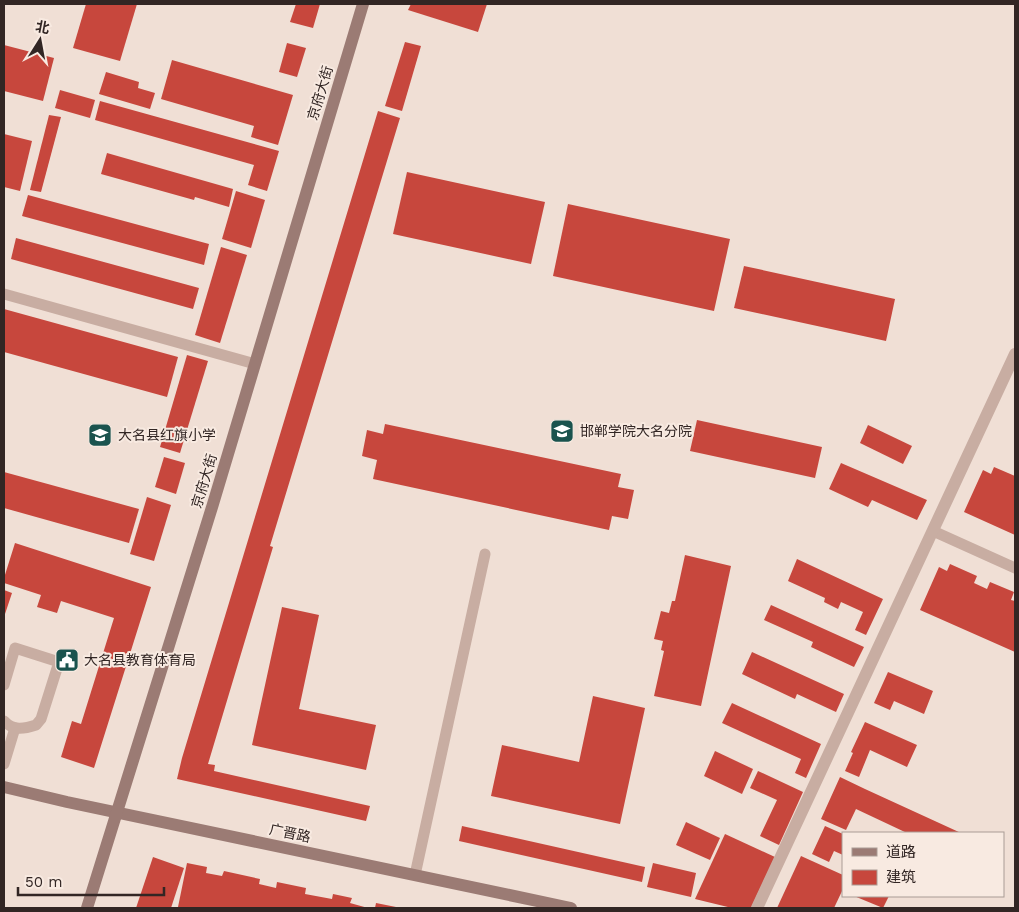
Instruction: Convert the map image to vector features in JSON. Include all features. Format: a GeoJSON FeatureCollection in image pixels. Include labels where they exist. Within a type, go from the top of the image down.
{"type":"FeatureCollection","features":[{"type":"Feature","properties":{"kind":"street","name":"京府大街"},"geometry":{"type":"LineString","coordinates":[[87,908],[255,364],[363,4]]}},
{"type":"Feature","properties":{"kind":"street"},"geometry":{"type":"LineString","coordinates":[[757,908],[1015,354]]}},
{"type":"Feature","properties":{"kind":"street","name":"广晋路"},"geometry":{"type":"LineString","coordinates":[[4,786],[117,812],[571,908]]}},
{"type":"Feature","properties":{"kind":"lane"},"geometry":{"type":"LineString","coordinates":[[4,294],[255,364]]}},
{"type":"Feature","properties":{"kind":"lane"},"geometry":{"type":"LineString","coordinates":[[933,531],[1015,568]]}},
{"type":"Feature","properties":{"kind":"lane"},"geometry":{"type":"LineString","coordinates":[[415,875],[485,554]]}},
{"type":"Feature","properties":{"kind":"lane"},"geometry":{"type":"LineString","coordinates":[[4,685],[16,648],[59,662],[41,719],[36,725],[15,728],[9,726],[4,721]]}},
{"type":"Feature","properties":{"kind":"lane"},"geometry":{"type":"LineString","coordinates":[[4,764],[15,728]]}},
{"type":"Feature","properties":{"kind":"building"},"geometry":{"type":"Polygon","coordinates":[[[86,4],[137,4],[120,61],[73,48],[86,4]]]}},
{"type":"Feature","properties":{"kind":"building"},"geometry":{"type":"Polygon","coordinates":[[[296,4],[320,4],[313,28],[290,22],[296,4]]]}},
{"type":"Feature","properties":{"kind":"building"},"geometry":{"type":"Polygon","coordinates":[[[411,4],[487,4],[478,32],[408,10],[411,4]]]}},
{"type":"Feature","properties":{"kind":"building"},"geometry":{"type":"Polygon","coordinates":[[[405,42],[421,46],[402,111],[385,106],[405,42]]]}},
{"type":"Feature","properties":{"kind":"building"},"geometry":{"type":"Polygon","coordinates":[[[287,43],[306,48],[297,77],[279,72],[287,43]]]}},
{"type":"Feature","properties":{"kind":"building"},"geometry":{"type":"Polygon","coordinates":[[[4,45],[54,58],[43,101],[4,91],[4,45]]]}},
{"type":"Feature","properties":{"kind":"building"},"geometry":{"type":"Polygon","coordinates":[[[172,60],[293,95],[278,145],[251,137],[254,126],[161,99],[172,60]]]}},
{"type":"Feature","properties":{"kind":"building"},"geometry":{"type":"Polygon","coordinates":[[[106,72],[139,82],[138,88],[155,93],[150,109],[99,94],[106,72]]]}},
{"type":"Feature","properties":{"kind":"building"},"geometry":{"type":"Polygon","coordinates":[[[60,90],[95,100],[90,118],[55,108],[60,90]]]}},
{"type":"Feature","properties":{"kind":"building"},"geometry":{"type":"Polygon","coordinates":[[[100,101],[279,151],[267,191],[248,185],[254,165],[95,120],[100,101]]]}},
{"type":"Feature","properties":{"kind":"building"},"geometry":{"type":"Polygon","coordinates":[[[378,111],[400,118],[270,546],[273,547],[208,764],[215,765],[214,771],[370,806],[366,821],[177,779],[378,111]]]}},
{"type":"Feature","properties":{"kind":"building"},"geometry":{"type":"Polygon","coordinates":[[[49,115],[61,117],[41,192],[30,190],[49,115]]]}},
{"type":"Feature","properties":{"kind":"building"},"geometry":{"type":"Polygon","coordinates":[[[4,134],[32,141],[20,191],[4,187],[4,134]]]}},
{"type":"Feature","properties":{"kind":"building"},"geometry":{"type":"Polygon","coordinates":[[[107,153],[233,189],[229,207],[195,197],[194,200],[101,174],[107,153]]]}},
{"type":"Feature","properties":{"kind":"building"},"geometry":{"type":"Polygon","coordinates":[[[407,172],[545,202],[531,264],[393,234],[407,172]]]}},
{"type":"Feature","properties":{"kind":"building"},"geometry":{"type":"Polygon","coordinates":[[[236,191],[265,200],[251,248],[222,239],[236,191]]]}},
{"type":"Feature","properties":{"kind":"building"},"geometry":{"type":"Polygon","coordinates":[[[28,195],[209,244],[204,265],[22,216],[28,195]]]}},
{"type":"Feature","properties":{"kind":"building"},"geometry":{"type":"Polygon","coordinates":[[[568,204],[730,239],[714,311],[553,276],[568,204]]]}},
{"type":"Feature","properties":{"kind":"building"},"geometry":{"type":"Polygon","coordinates":[[[16,238],[199,288],[193,309],[11,259],[16,238]]]}},
{"type":"Feature","properties":{"kind":"building"},"geometry":{"type":"Polygon","coordinates":[[[221,247],[247,255],[220,343],[195,335],[221,247]]]}},
{"type":"Feature","properties":{"kind":"building"},"geometry":{"type":"Polygon","coordinates":[[[744,266],[895,299],[886,341],[734,308],[744,266]]]}},
{"type":"Feature","properties":{"kind":"building"},"geometry":{"type":"Polygon","coordinates":[[[4,309],[178,357],[167,397],[4,352],[4,309]]]}},
{"type":"Feature","properties":{"kind":"building"},"geometry":{"type":"Polygon","coordinates":[[[187,355],[208,361],[180,453],[160,447],[187,355]]]}},
{"type":"Feature","properties":{"kind":"building"},"geometry":{"type":"Polygon","coordinates":[[[697,420],[822,447],[815,478],[690,451],[697,420]]]}},
{"type":"Feature","properties":{"kind":"building"},"geometry":{"type":"Polygon","coordinates":[[[385,424],[621,474],[618,487],[634,490],[628,519],[612,516],[609,530],[373,479],[377,460],[362,456],[367,430],[383,434],[385,424]]]}},
{"type":"Feature","properties":{"kind":"building"},"geometry":{"type":"Polygon","coordinates":[[[868,425],[912,446],[903,464],[860,443],[868,425]]]}},
{"type":"Feature","properties":{"kind":"building"},"geometry":{"type":"Polygon","coordinates":[[[164,457],[185,463],[176,494],[155,487],[164,457]]]}},
{"type":"Feature","properties":{"kind":"building"},"geometry":{"type":"Polygon","coordinates":[[[841,463],[927,500],[917,520],[872,500],[868,507],[829,489],[841,463]]]}},
{"type":"Feature","properties":{"kind":"building"},"geometry":{"type":"Polygon","coordinates":[[[994,467],[1015,476],[1015,535],[964,512],[983,470],[991,474],[994,467]]]}},
{"type":"Feature","properties":{"kind":"building"},"geometry":{"type":"Polygon","coordinates":[[[4,472],[139,509],[129,543],[4,508],[4,472]]]}},
{"type":"Feature","properties":{"kind":"building"},"geometry":{"type":"Polygon","coordinates":[[[147,497],[171,505],[154,561],[130,554],[147,497]]]}},
{"type":"Feature","properties":{"kind":"building"},"geometry":{"type":"Polygon","coordinates":[[[15,543],[151,587],[94,768],[61,757],[72,721],[81,724],[114,618],[61,601],[57,613],[37,607],[41,595],[4,583],[15,543]]]}},
{"type":"Feature","properties":{"kind":"building"},"geometry":{"type":"Polygon","coordinates":[[[685,555],[731,566],[701,706],[654,696],[664,651],[661,650],[663,641],[654,639],[661,611],[669,613],[672,601],[675,601],[685,555]]]}},
{"type":"Feature","properties":{"kind":"building"},"geometry":{"type":"Polygon","coordinates":[[[797,559],[883,599],[866,635],[855,630],[863,612],[841,602],[838,609],[824,602],[825,598],[788,581],[797,559]]]}},
{"type":"Feature","properties":{"kind":"building"},"geometry":{"type":"Polygon","coordinates":[[[950,564],[977,576],[974,583],[987,589],[990,582],[1014,592],[1011,600],[1015,601],[1015,652],[920,610],[939,567],[947,571],[950,564]]]}},
{"type":"Feature","properties":{"kind":"building"},"geometry":{"type":"Polygon","coordinates":[[[4,590],[12,593],[4,617],[4,590]]]}},
{"type":"Feature","properties":{"kind":"building"},"geometry":{"type":"Polygon","coordinates":[[[771,605],[864,647],[854,667],[811,647],[813,642],[764,620],[771,605]]]}},
{"type":"Feature","properties":{"kind":"building"},"geometry":{"type":"Polygon","coordinates":[[[282,607],[319,615],[299,709],[376,725],[366,770],[252,745],[282,607]]]}},
{"type":"Feature","properties":{"kind":"building"},"geometry":{"type":"Polygon","coordinates":[[[752,652],[844,694],[836,712],[797,694],[795,699],[742,674],[752,652]]]}},
{"type":"Feature","properties":{"kind":"building"},"geometry":{"type":"Polygon","coordinates":[[[888,672],[933,691],[924,714],[894,701],[890,710],[874,703],[888,672]]]}},
{"type":"Feature","properties":{"kind":"building"},"geometry":{"type":"Polygon","coordinates":[[[593,696],[645,708],[620,824],[491,796],[502,745],[579,762],[593,696]]]}},
{"type":"Feature","properties":{"kind":"building"},"geometry":{"type":"Polygon","coordinates":[[[732,703],[821,744],[806,778],[795,773],[801,759],[722,723],[732,703]]]}},
{"type":"Feature","properties":{"kind":"building"},"geometry":{"type":"Polygon","coordinates":[[[865,722],[917,745],[907,767],[870,750],[859,777],[845,771],[853,753],[851,752],[865,722]]]}},
{"type":"Feature","properties":{"kind":"building"},"geometry":{"type":"Polygon","coordinates":[[[715,751],[753,769],[742,794],[704,776],[715,751]]]}},
{"type":"Feature","properties":{"kind":"building"},"geometry":{"type":"Polygon","coordinates":[[[758,771],[803,792],[779,845],[760,836],[777,800],[750,788],[758,771]]]}},
{"type":"Feature","properties":{"kind":"building"},"geometry":{"type":"Polygon","coordinates":[[[840,777],[959,832],[905,832],[856,809],[846,830],[821,819],[840,777]]]}},
{"type":"Feature","properties":{"kind":"building"},"geometry":{"type":"Polygon","coordinates":[[[686,822],[720,838],[710,860],[676,845],[686,822]]]}},
{"type":"Feature","properties":{"kind":"building"},"geometry":{"type":"Polygon","coordinates":[[[462,826],[645,867],[642,882],[459,841],[462,826]]]}},
{"type":"Feature","properties":{"kind":"building"},"geometry":{"type":"Polygon","coordinates":[[[825,826],[842,834],[842,855],[834,851],[829,862],[812,854],[825,826]]]}},
{"type":"Feature","properties":{"kind":"building"},"geometry":{"type":"Polygon","coordinates":[[[725,834],[775,857],[751,908],[732,908],[695,899],[725,834]]]}},
{"type":"Feature","properties":{"kind":"building"},"geometry":{"type":"Polygon","coordinates":[[[801,856],[842,875],[842,891],[834,908],[777,908],[801,856]]]}},
{"type":"Feature","properties":{"kind":"building"},"geometry":{"type":"Polygon","coordinates":[[[153,857],[184,868],[171,908],[136,908],[153,857]]]}},
{"type":"Feature","properties":{"kind":"building"},"geometry":{"type":"Polygon","coordinates":[[[187,863],[207,867],[206,873],[222,876],[224,871],[260,879],[259,884],[276,888],[277,882],[306,888],[305,894],[332,899],[333,894],[352,898],[350,903],[368,908],[178,907],[187,863]]]}},
{"type":"Feature","properties":{"kind":"building"},"geometry":{"type":"Polygon","coordinates":[[[653,863],[696,873],[691,897],[647,887],[653,863]]]}},
{"type":"Feature","properties":{"kind":"building"},"geometry":{"type":"Polygon","coordinates":[[[856,897],[888,897],[883,908],[856,897]]]}},
{"type":"Feature","properties":{"kind":"building"},"geometry":{"type":"Polygon","coordinates":[[[376,903],[396,907],[396,908],[375,908],[376,903]]]}},
{"type":"Feature","properties":{"kind":"place","name":"邯郸学院大名分院"},"geometry":{"type":"Point","coordinates":[562,431]}},
{"type":"Feature","properties":{"kind":"place","name":"大名县红旗小学"},"geometry":{"type":"Point","coordinates":[100,435]}},
{"type":"Feature","properties":{"kind":"place","name":"大名县教育体育局"},"geometry":{"type":"Point","coordinates":[67,660]}}]}
